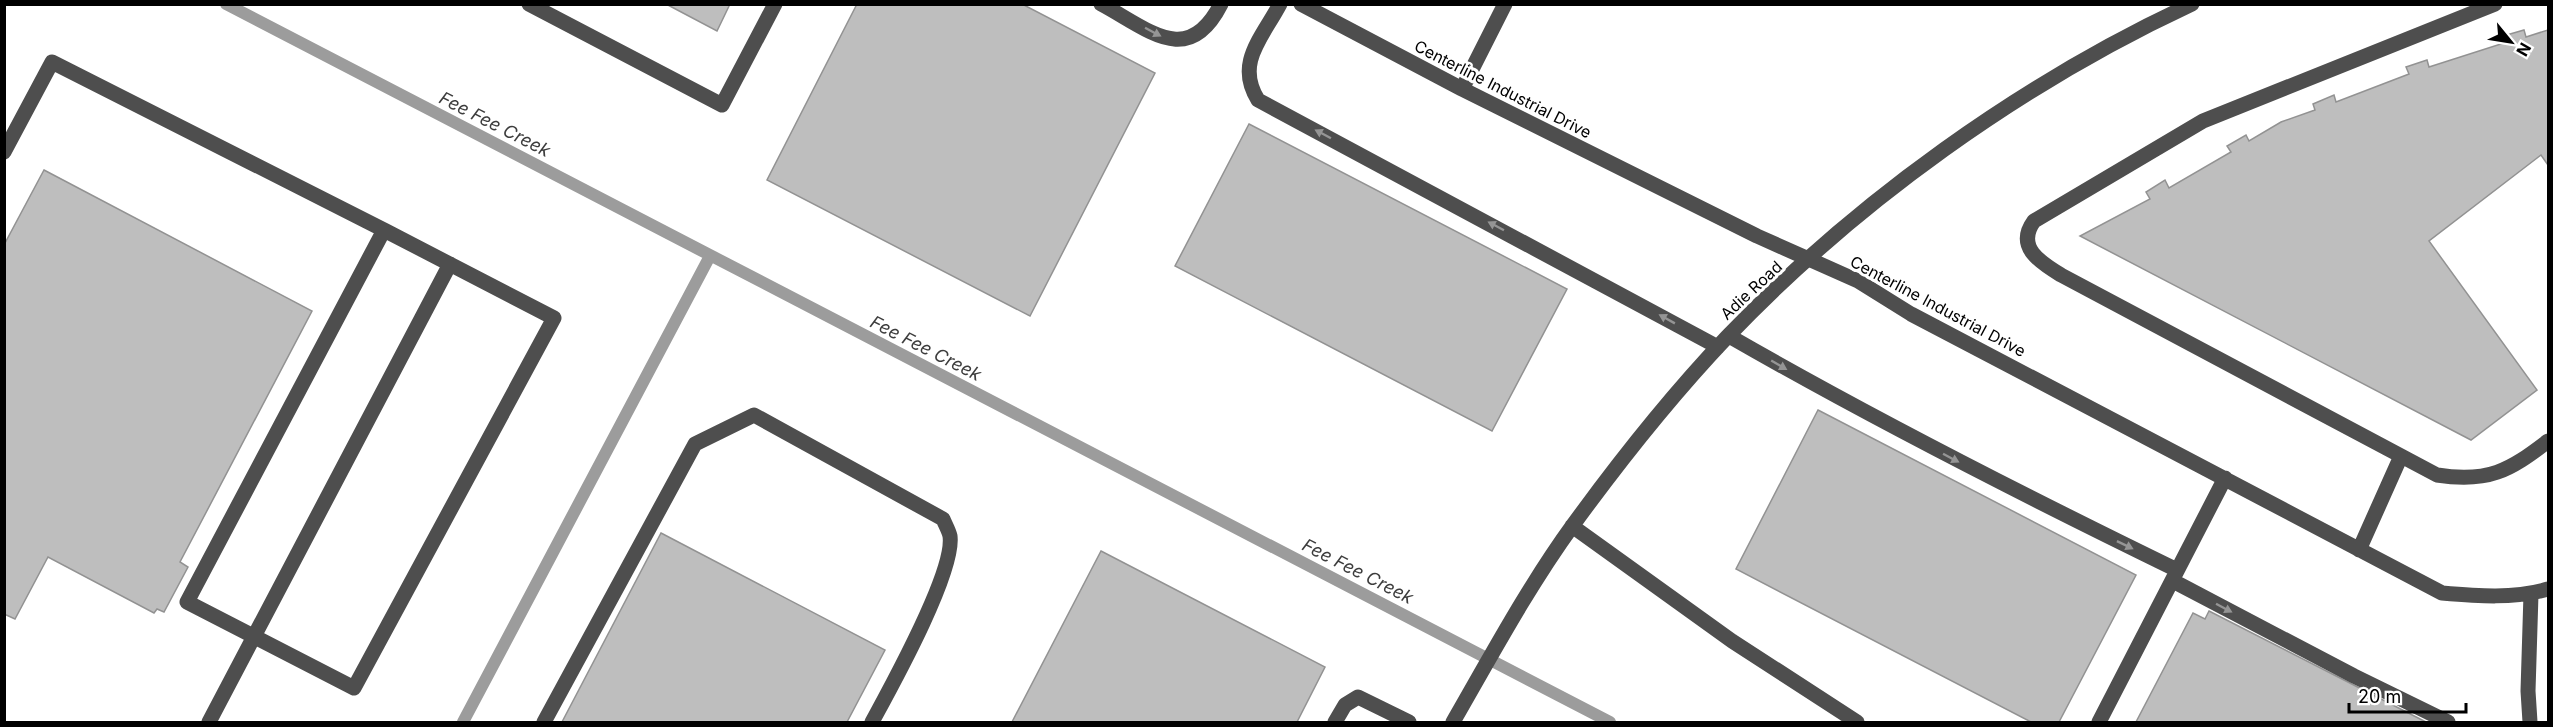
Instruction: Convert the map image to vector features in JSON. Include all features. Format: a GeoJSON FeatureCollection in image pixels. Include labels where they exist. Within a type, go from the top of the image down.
{"type":"FeatureCollection","features":[{"type":"Feature","properties":{"kind":"street"},"geometry":{"type":"LineString","coordinates":[[529,4],[722,105],[775,4]]}},
{"type":"Feature","properties":{"kind":"street"},"geometry":{"type":"LineString","coordinates":[[1101,4],[1168,40],[1185,41],[1202,31],[1221,4]]}},
{"type":"Feature","properties":{"kind":"street"},"geometry":{"type":"LineString","coordinates":[[1280,4],[1247,66],[1248,85],[1258,100],[1830,394],[2175,575],[2354,676],[2448,723]]}},
{"type":"Feature","properties":{"kind":"street","name":"Centerline Industrial Drive"},"geometry":{"type":"LineString","coordinates":[[1300,4],[1462,89],[1808,261],[1858,281],[1911,314],[2442,593],[2483,596],[2530,594],[2548,589]]}},
{"type":"Feature","properties":{"kind":"street"},"geometry":{"type":"LineString","coordinates":[[1462,89],[1505,4]]}},
{"type":"Feature","properties":{"kind":"street","name":"Adie Road"},"geometry":{"type":"LineString","coordinates":[[1456,717],[1524,598],[1572,526],[1634,444],[1724,341],[1808,261],[1869,208],[1959,138],[2069,70],[2158,20],[2192,4]]}},
{"type":"Feature","properties":{"kind":"street"},"geometry":{"type":"LineString","coordinates":[[2495,4],[2203,121],[2034,221],[2027,231],[2027,242],[2034,259],[2061,275],[2437,475],[2476,477],[2512,468],[2548,441]]}},
{"type":"Feature","properties":{"kind":"street"},"geometry":{"type":"LineString","coordinates":[[4,152],[52,62],[384,230],[554,318],[354,688],[187,602],[384,230]]}},
{"type":"Feature","properties":{"kind":"street"},"geometry":{"type":"LineString","coordinates":[[209,723],[450,264]]}},
{"type":"Feature","properties":{"kind":"street"},"geometry":{"type":"LineString","coordinates":[[544,723],[695,444],[754,415],[943,519],[950,536],[945,567],[916,638],[872,723]]}},
{"type":"Feature","properties":{"kind":"street"},"geometry":{"type":"LineString","coordinates":[[2360,550],[2402,456]]}},
{"type":"Feature","properties":{"kind":"street"},"geometry":{"type":"LineString","coordinates":[[2099,723],[2225,478]]}},
{"type":"Feature","properties":{"kind":"street"},"geometry":{"type":"LineString","coordinates":[[1572,526],[1732,641],[1857,723]]}},
{"type":"Feature","properties":{"kind":"street"},"geometry":{"type":"LineString","coordinates":[[2530,594],[2528,692],[2530,723]]}},
{"type":"Feature","properties":{"kind":"street"},"geometry":{"type":"LineString","coordinates":[[1335,723],[1345,705],[1358,697],[1409,723]]}},
{"type":"Feature","properties":{"kind":"building"},"geometry":{"type":"Polygon","coordinates":[[[666,4],[730,4],[717,31],[666,4]]]}},
{"type":"Feature","properties":{"kind":"building"},"geometry":{"type":"Polygon","coordinates":[[[857,4],[1022,4],[1155,73],[1030,316],[767,180],[857,4]]]}},
{"type":"Feature","properties":{"kind":"building"},"geometry":{"type":"Polygon","coordinates":[[[2524,30],[2526,37],[2548,30],[2548,165],[2541,155],[2429,241],[2537,390],[2471,440],[2080,236],[2150,199],[2146,192],[2165,180],[2169,188],[2231,152],[2227,146],[2246,135],[2249,141],[2281,122],[2315,110],[2313,104],[2334,95],[2336,102],[2409,74],[2406,67],[2427,60],[2429,67],[2504,43],[2503,36],[2524,30]]]}},
{"type":"Feature","properties":{"kind":"building"},"geometry":{"type":"Polygon","coordinates":[[[1249,124],[1567,289],[1492,431],[1175,266],[1249,124]]]}},
{"type":"Feature","properties":{"kind":"building"},"geometry":{"type":"Polygon","coordinates":[[[44,170],[312,311],[180,562],[188,567],[164,612],[157,609],[154,613],[48,557],[15,619],[4,614],[4,245],[44,170]]]}},
{"type":"Feature","properties":{"kind":"building"},"geometry":{"type":"Polygon","coordinates":[[[1818,410],[2136,575],[2059,722],[2031,722],[1736,569],[1818,410]]]}},
{"type":"Feature","properties":{"kind":"building"},"geometry":{"type":"Polygon","coordinates":[[[661,533],[885,650],[847,722],[562,722],[661,533]]]}},
{"type":"Feature","properties":{"kind":"building"},"geometry":{"type":"Polygon","coordinates":[[[1101,551],[1325,667],[1297,722],[1012,722],[1101,551]]]}},
{"type":"Feature","properties":{"kind":"building"},"geometry":{"type":"Polygon","coordinates":[[[2209,611],[2426,722],[2136,722],[2193,613],[2205,619],[2209,611]]]}},
{"type":"Feature","properties":{"kind":"waterway","name":"Fee Fee Creek"},"geometry":{"type":"LineString","coordinates":[[226,4],[1610,722]]}},
{"type":"Feature","properties":{"kind":"waterway"},"geometry":{"type":"LineString","coordinates":[[463,722],[710,256]]}}]}
